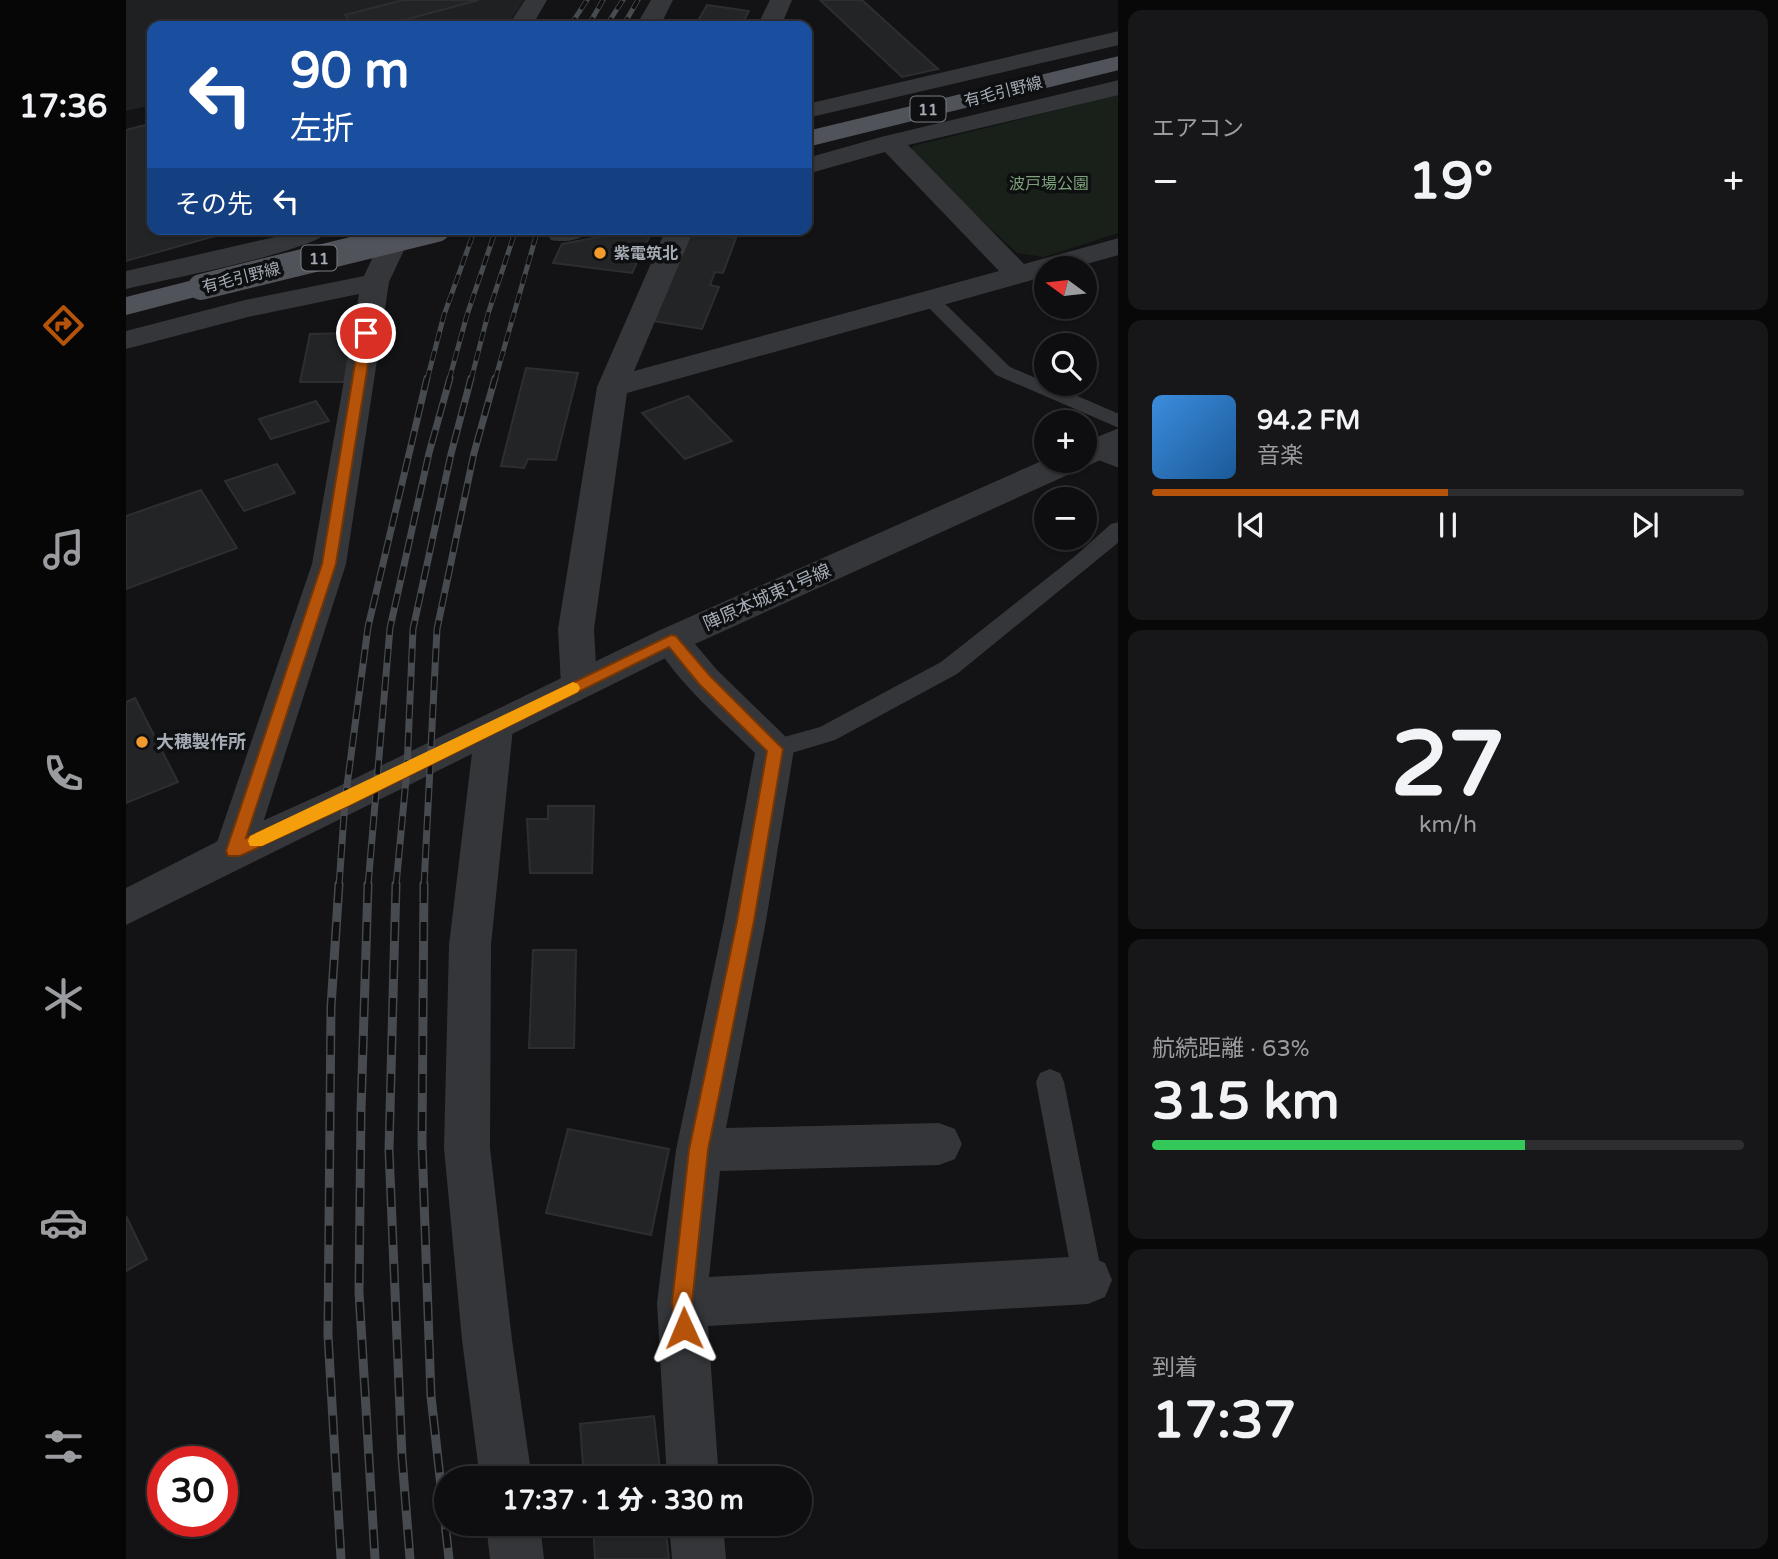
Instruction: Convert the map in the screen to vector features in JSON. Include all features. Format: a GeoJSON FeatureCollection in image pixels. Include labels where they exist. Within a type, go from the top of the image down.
{"type":"FeatureCollection","features":[{"type":"Feature","properties":{"kind":"main road","name":"有毛引野線"},"geometry":{"type":"LineString","coordinates":[[812,138],[1118,63]]}},
{"type":"Feature","properties":{"kind":"main road","name":"有毛引野線"},"geometry":{"type":"LineString","coordinates":[[126,306],[413,235]]}},
{"type":"Feature","properties":{"kind":"street"},"geometry":{"type":"LineString","coordinates":[[523,21],[536,0]]}},
{"type":"Feature","properties":{"kind":"street"},"geometry":{"type":"LineString","coordinates":[[651,21],[662,0]]}},
{"type":"Feature","properties":{"kind":"street"},"geometry":{"type":"LineString","coordinates":[[771,21],[781,0]]}},
{"type":"Feature","properties":{"kind":"street"},"geometry":{"type":"LineString","coordinates":[[812,110],[1118,38]]}},
{"type":"Feature","properties":{"kind":"street"},"geometry":{"type":"LineString","coordinates":[[812,165],[890,142],[1118,87]]}},
{"type":"Feature","properties":{"kind":"street"},"geometry":{"type":"LineString","coordinates":[[890,142],[1019,275]]}},
{"type":"Feature","properties":{"kind":"street"},"geometry":{"type":"LineString","coordinates":[[126,280],[284,243],[303,235]]}},
{"type":"Feature","properties":{"kind":"street"},"geometry":{"type":"LineString","coordinates":[[234,851],[329,564],[375,282],[397,235]]}},
{"type":"Feature","properties":{"kind":"street"},"geometry":{"type":"LineString","coordinates":[[579,684],[576,629],[612,387],[677,235]]}},
{"type":"Feature","properties":{"kind":"street"},"geometry":{"type":"LineString","coordinates":[[612,387],[1118,246]]}},
{"type":"Feature","properties":{"kind":"street"},"geometry":{"type":"LineString","coordinates":[[126,340],[245,309],[375,282]]}},
{"type":"Feature","properties":{"kind":"street","name":"陣原本城東1号線"},"geometry":{"type":"LineString","coordinates":[[126,908],[234,851],[495,728],[671,640],[1099,452]]}},
{"type":"Feature","properties":{"kind":"street"},"geometry":{"type":"LineString","coordinates":[[671,640],[704,680],[775,749],[745,921],[699,1150],[682,1303],[693,1466]]}},
{"type":"Feature","properties":{"kind":"street"},"geometry":{"type":"LineString","coordinates":[[495,728],[470,945],[467,1147],[487,1340],[504,1466]]}},
{"type":"Feature","properties":{"kind":"street"},"geometry":{"type":"LineString","coordinates":[[699,1150],[939,1144]]}},
{"type":"Feature","properties":{"kind":"street"},"geometry":{"type":"LineString","coordinates":[[682,1303],[1088,1280]]}},
{"type":"Feature","properties":{"kind":"street"},"geometry":{"type":"LineString","coordinates":[[514,1536],[517,1559]]}},
{"type":"Feature","properties":{"kind":"street"},"geometry":{"type":"LineString","coordinates":[[697,1536],[699,1559]]}},
{"type":"Feature","properties":{"kind":"lane"},"geometry":{"type":"LineString","coordinates":[[930,299],[1003,371],[1118,422]]}},
{"type":"Feature","properties":{"kind":"lane"},"geometry":{"type":"LineString","coordinates":[[775,749],[827,734],[949,668],[1118,529]]}},
{"type":"Feature","properties":{"kind":"lane"},"geometry":{"type":"LineString","coordinates":[[1049,1082],[1088,1280]]}},
{"type":"Feature","properties":{"kind":"shaded area"},"geometry":{"type":"Polygon","coordinates":[[[126,0],[524,0],[510,21],[147,21],[147,106],[126,111],[126,0]]]}},
{"type":"Feature","properties":{"kind":"green space","name":"波戸場公園"},"geometry":{"type":"Polygon","coordinates":[[[1118,95],[1118,233],[1047,256],[1017,253],[910,154],[913,146],[1118,95]]]}},
{"type":"Feature","properties":{"kind":"building"},"geometry":{"type":"Polygon","coordinates":[[[403,0],[479,0],[401,21],[350,21],[345,15],[403,0]]]}},
{"type":"Feature","properties":{"kind":"building"},"geometry":{"type":"Polygon","coordinates":[[[820,0],[862,0],[938,69],[902,77],[820,0]]]}},
{"type":"Feature","properties":{"kind":"building"},"geometry":{"type":"Polygon","coordinates":[[[707,5],[749,11],[744,21],[698,21],[707,5]]]}},
{"type":"Feature","properties":{"kind":"building"},"geometry":{"type":"Polygon","coordinates":[[[147,124],[147,235],[219,235],[126,261],[126,130],[147,124]]]}},
{"type":"Feature","properties":{"kind":"building","name":"紫電筑北"},"geometry":{"type":"Polygon","coordinates":[[[610,235],[650,235],[632,273],[553,263],[562,244],[610,235]]]}},
{"type":"Feature","properties":{"kind":"building"},"geometry":{"type":"Polygon","coordinates":[[[685,235],[736,238],[723,273],[715,272],[710,285],[719,287],[702,329],[653,321],[685,235]]]}},
{"type":"Feature","properties":{"kind":"building"},"geometry":{"type":"Polygon","coordinates":[[[352,333],[344,382],[300,382],[310,334],[352,333]]]}},
{"type":"Feature","properties":{"kind":"building"},"geometry":{"type":"Polygon","coordinates":[[[526,368],[578,373],[556,460],[528,459],[524,468],[501,466],[526,368]]]}},
{"type":"Feature","properties":{"kind":"building"},"geometry":{"type":"Polygon","coordinates":[[[688,396],[732,441],[685,459],[642,413],[688,396]]]}},
{"type":"Feature","properties":{"kind":"building"},"geometry":{"type":"Polygon","coordinates":[[[316,401],[329,421],[271,439],[259,419],[316,401]]]}},
{"type":"Feature","properties":{"kind":"building"},"geometry":{"type":"Polygon","coordinates":[[[277,464],[295,493],[244,511],[225,481],[277,464]]]}},
{"type":"Feature","properties":{"kind":"building"},"geometry":{"type":"Polygon","coordinates":[[[201,490],[237,548],[126,589],[126,516],[201,490]]]}},
{"type":"Feature","properties":{"kind":"building","name":"大穂製作所"},"geometry":{"type":"Polygon","coordinates":[[[135,698],[178,782],[126,803],[126,702],[135,698]]]}},
{"type":"Feature","properties":{"kind":"building"},"geometry":{"type":"Polygon","coordinates":[[[548,806],[594,806],[592,873],[530,873],[527,819],[548,819],[548,806]]]}},
{"type":"Feature","properties":{"kind":"building"},"geometry":{"type":"Polygon","coordinates":[[[533,950],[576,950],[574,1048],[529,1048],[533,950]]]}},
{"type":"Feature","properties":{"kind":"building"},"geometry":{"type":"Polygon","coordinates":[[[568,1129],[669,1149],[651,1235],[546,1213],[568,1129]]]}},
{"type":"Feature","properties":{"kind":"building"},"geometry":{"type":"Polygon","coordinates":[[[126,1216],[147,1259],[126,1271],[126,1216]]]}},
{"type":"Feature","properties":{"kind":"building"},"geometry":{"type":"Polygon","coordinates":[[[654,1416],[660,1466],[583,1466],[580,1424],[654,1416]]]}},
{"type":"Feature","properties":{"kind":"building"},"geometry":{"type":"Polygon","coordinates":[[[594,1536],[666,1536],[669,1559],[595,1559],[594,1536]]]}},
{"type":"Feature","properties":{"kind":"railway"},"geometry":{"type":"LineString","coordinates":[[573,21],[587,0]]}},
{"type":"Feature","properties":{"kind":"railway"},"geometry":{"type":"LineString","coordinates":[[591,21],[603,0]]}},
{"type":"Feature","properties":{"kind":"railway"},"geometry":{"type":"LineString","coordinates":[[609,21],[623,0]]}},
{"type":"Feature","properties":{"kind":"railway"},"geometry":{"type":"LineString","coordinates":[[626,21],[638,0]]}},
{"type":"Feature","properties":{"kind":"railway"},"geometry":{"type":"LineString","coordinates":[[427,380],[444,315],[473,235]]}},
{"type":"Feature","properties":{"kind":"railway"},"geometry":{"type":"LineString","coordinates":[[449,380],[494,235]]}},
{"type":"Feature","properties":{"kind":"railway"},"geometry":{"type":"LineString","coordinates":[[471,380],[488,314],[514,235]]}},
{"type":"Feature","properties":{"kind":"railway"},"geometry":{"type":"LineString","coordinates":[[495,380],[536,235]]}},
{"type":"Feature","properties":{"kind":"railway"},"geometry":{"type":"LineString","coordinates":[[339,886],[345,801],[368,627],[427,378]]}},
{"type":"Feature","properties":{"kind":"railway"},"geometry":{"type":"LineString","coordinates":[[368,886],[390,628],[429,453],[450,378]]}},
{"type":"Feature","properties":{"kind":"railway"},"geometry":{"type":"LineString","coordinates":[[396,886],[407,769],[413,629],[451,454],[471,378]]}},
{"type":"Feature","properties":{"kind":"railway"},"geometry":{"type":"LineString","coordinates":[[424,886],[437,629],[474,453],[495,378]]}},
{"type":"Feature","properties":{"kind":"railway"},"geometry":{"type":"LineString","coordinates":[[339,884],[331,1007],[328,1335],[341,1559]]}},
{"type":"Feature","properties":{"kind":"railway"},"geometry":{"type":"LineString","coordinates":[[368,884],[359,1292],[375,1559]]}},
{"type":"Feature","properties":{"kind":"railway"},"geometry":{"type":"LineString","coordinates":[[396,884],[389,1150],[402,1457],[410,1559]]}},
{"type":"Feature","properties":{"kind":"railway"},"geometry":{"type":"LineString","coordinates":[[424,884],[422,1143],[431,1396],[449,1559]]}},
{"type":"Feature","properties":{"kind":"slow traffic"},"geometry":{"type":"LineString","coordinates":[[256,841],[345,801],[573,688]]}},
{"type":"Feature","properties":{"kind":"place","name":"紫電筑北"},"geometry":{"type":"Point","coordinates":[600,253]}},
{"type":"Feature","properties":{"kind":"place","name":"大穂製作所"},"geometry":{"type":"Point","coordinates":[142,742]}},
{"type":"Feature","properties":{"kind":"route"},"geometry":{"type":"LineString","coordinates":[[366,333],[329,564],[234,851],[345,801],[671,640],[704,680],[775,749],[745,921],[699,1150],[682,1303],[684,1328]]}}]}
